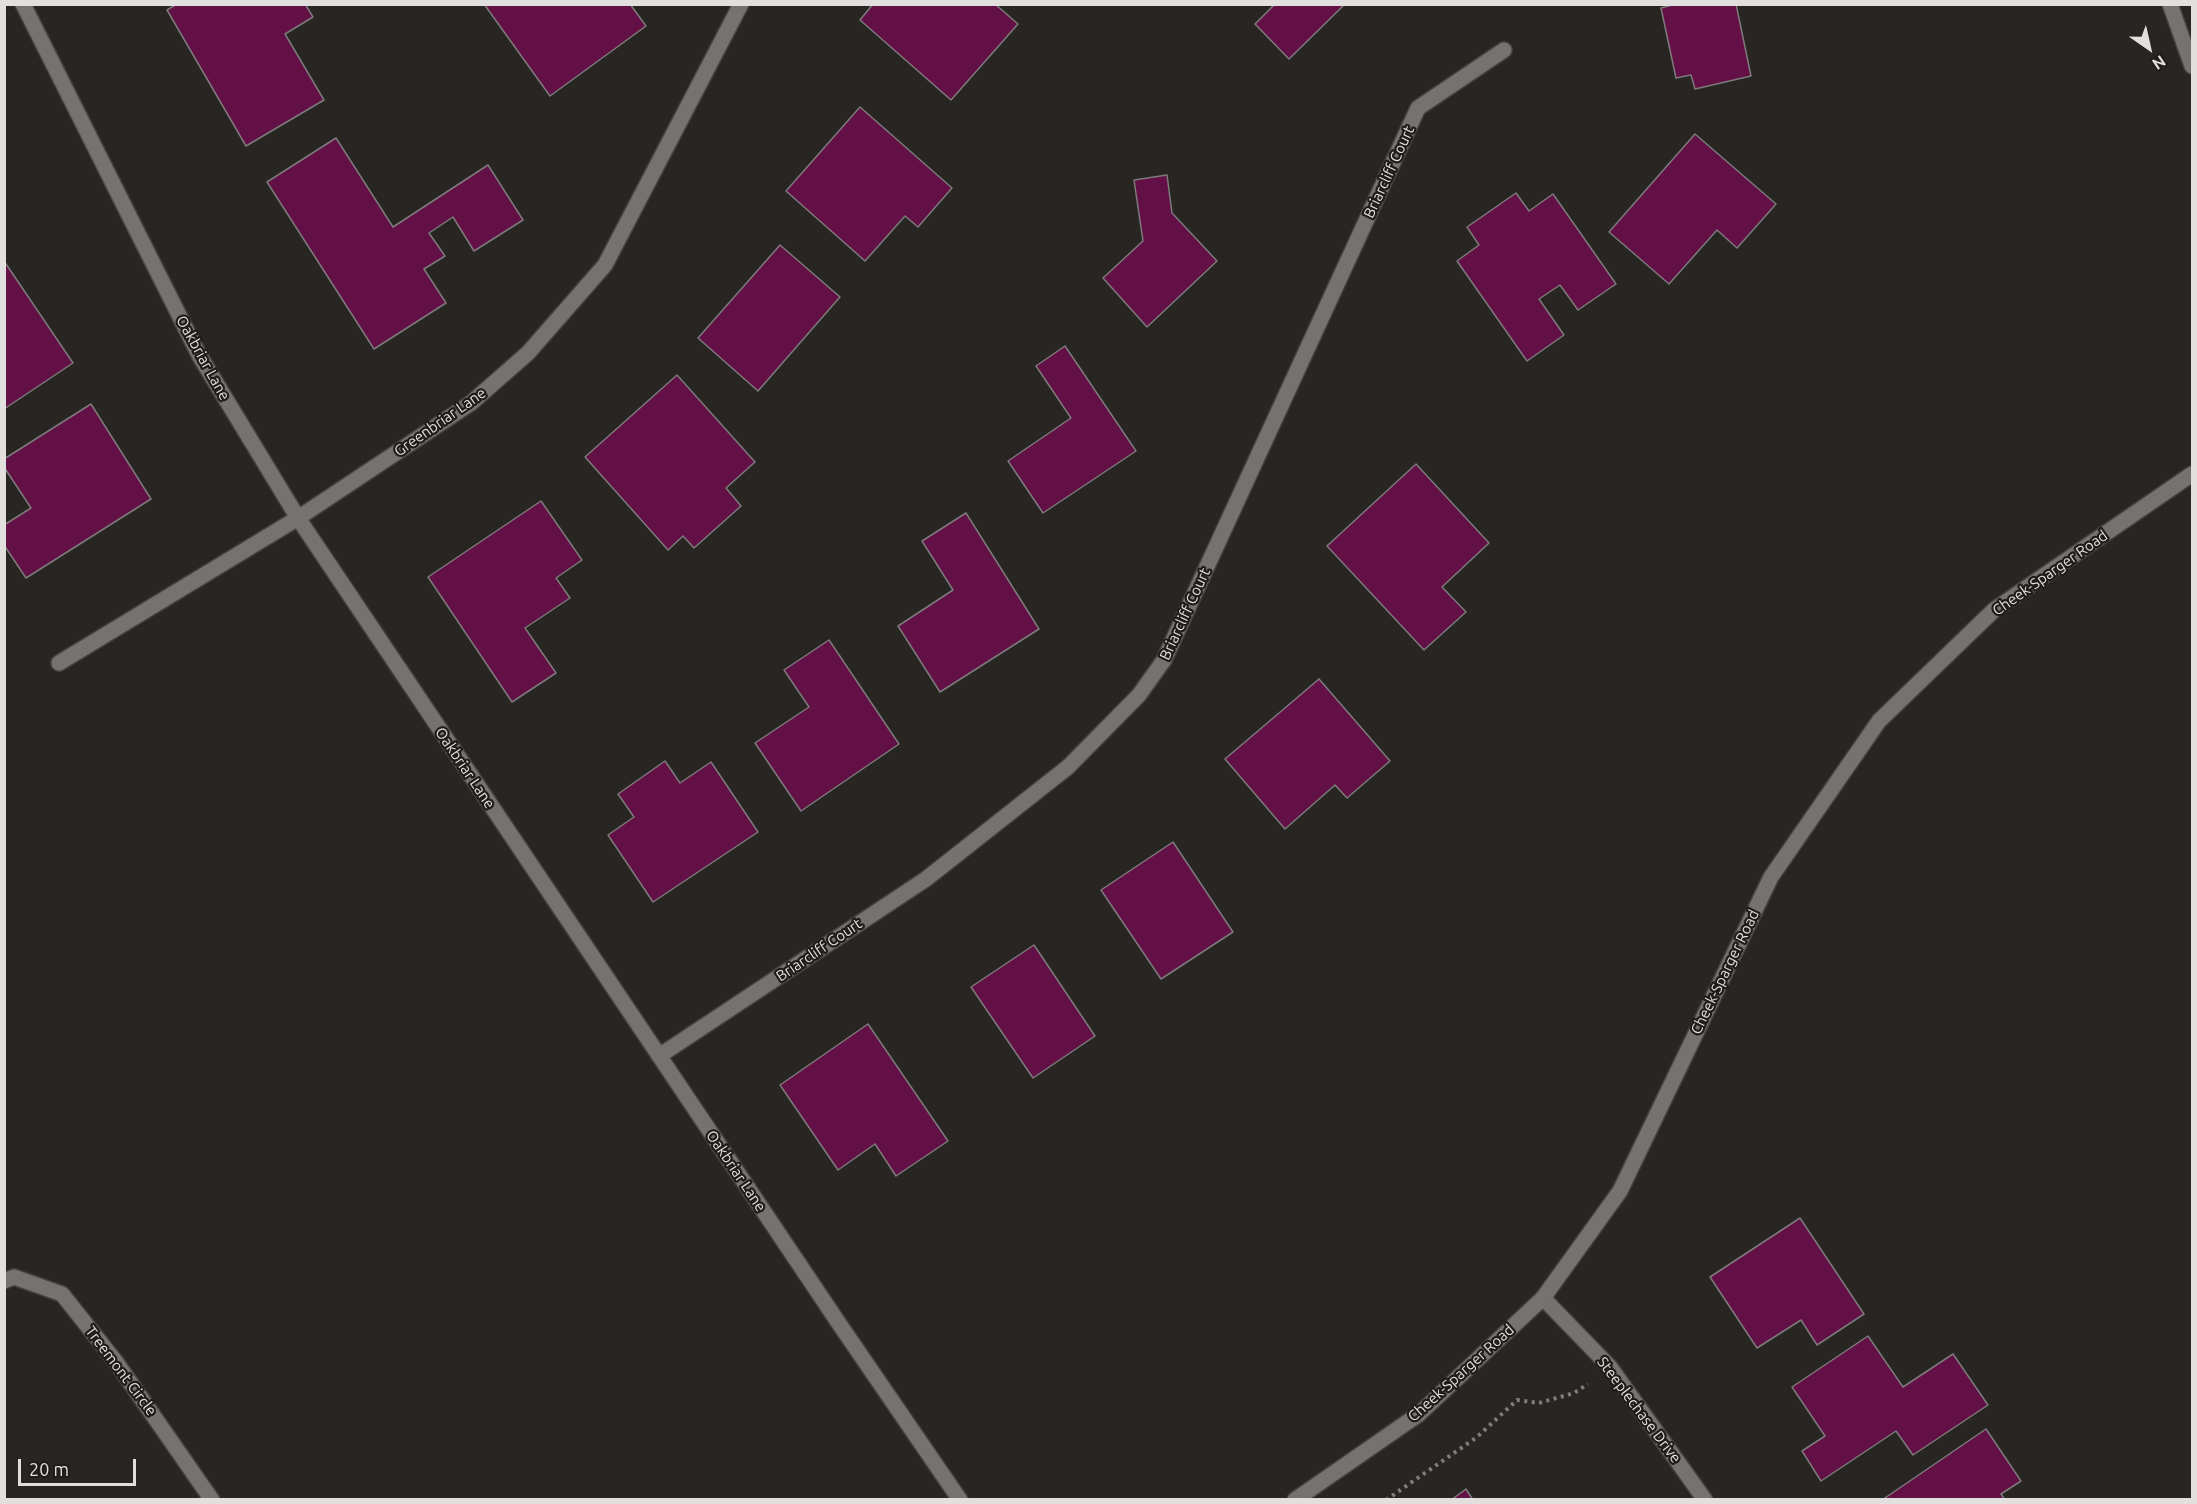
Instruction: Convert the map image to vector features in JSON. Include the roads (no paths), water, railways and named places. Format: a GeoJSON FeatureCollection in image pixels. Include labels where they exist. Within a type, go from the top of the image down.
{"type":"FeatureCollection","features":[{"type":"Feature","properties":{"kind":"street","name":"Oakbriar Lane"},"geometry":{"type":"LineString","coordinates":[[23,4],[199,355],[298,518],[960,1500]]}},
{"type":"Feature","properties":{"kind":"street","name":"Greenbriar Lane"},"geometry":{"type":"LineString","coordinates":[[59,663],[298,518],[471,403],[528,353],[605,265],[741,4]]}},
{"type":"Feature","properties":{"kind":"street"},"geometry":{"type":"LineString","coordinates":[[2170,4],[2193,66]]}},
{"type":"Feature","properties":{"kind":"street","name":"Briarcliff Court"},"geometry":{"type":"LineString","coordinates":[[659,1056],[926,879],[1068,767],[1138,695],[1169,650],[1418,108],[1504,50]]}},
{"type":"Feature","properties":{"kind":"street","name":"Cheek-Sparger Road"},"geometry":{"type":"LineString","coordinates":[[1295,1500],[1419,1414],[1543,1298],[1620,1191],[1771,877],[1879,721],[1994,610],[2193,474]]}},
{"type":"Feature","properties":{"kind":"street","name":"Treemont Circle"},"geometry":{"type":"LineString","coordinates":[[4,1281],[14,1277],[62,1294],[116,1362],[212,1500]]}},
{"type":"Feature","properties":{"kind":"street","name":"Steeplechase Drive"},"geometry":{"type":"LineString","coordinates":[[1543,1298],[1610,1368],[1705,1500]]}}]}
